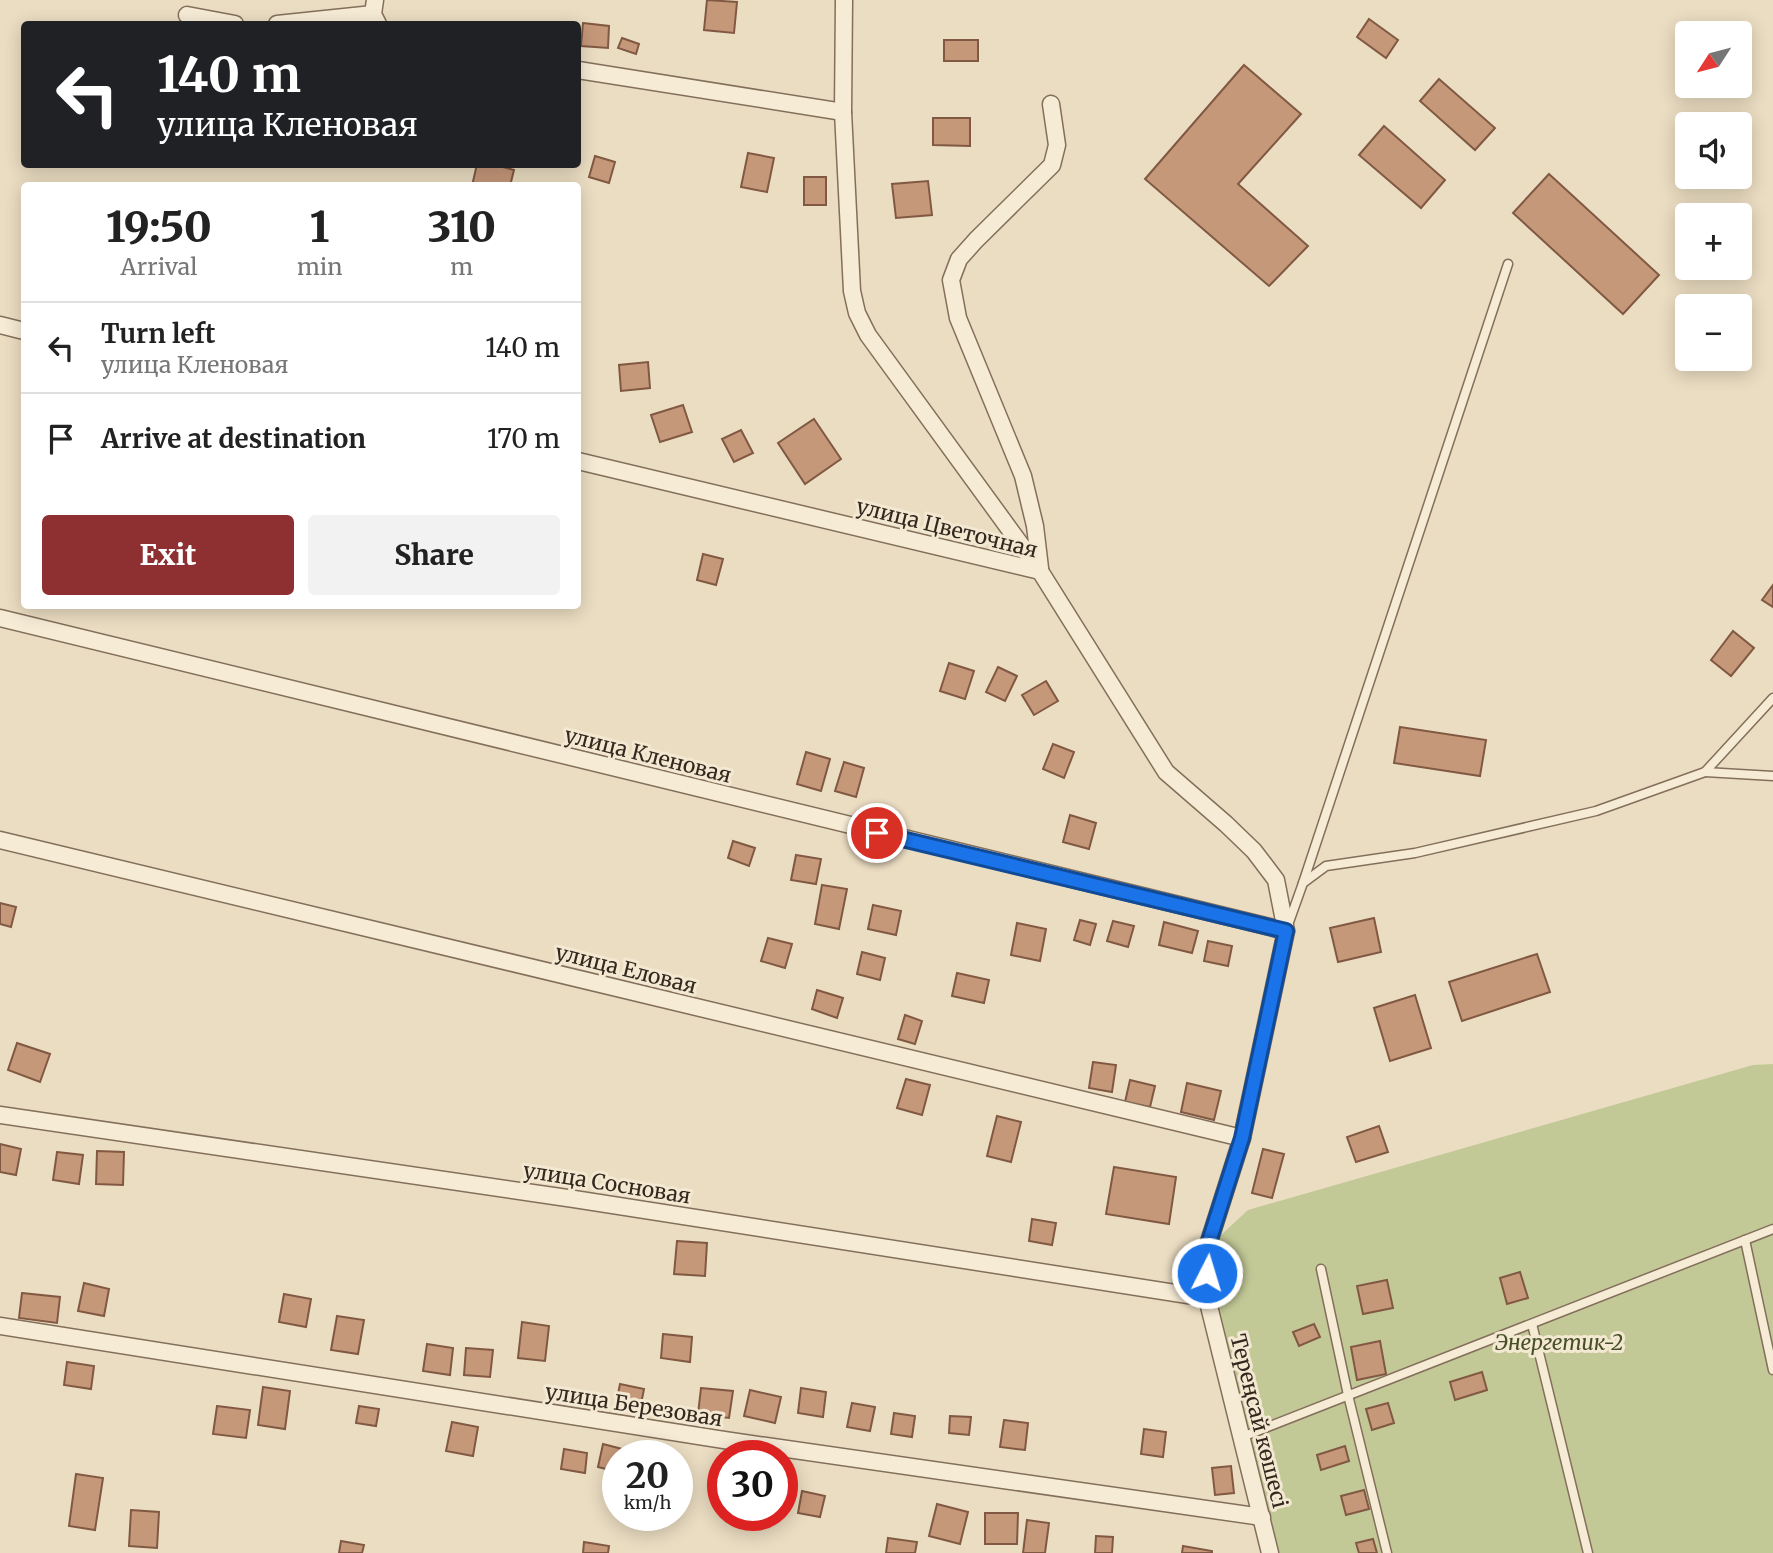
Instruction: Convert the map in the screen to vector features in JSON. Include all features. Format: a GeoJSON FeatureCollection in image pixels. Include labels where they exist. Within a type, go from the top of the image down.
{"type":"FeatureCollection","features":[{"type":"Feature","properties":{"kind":"street"},"geometry":{"type":"LineString","coordinates":[[844,0],[843,113],[852,290],[857,313],[867,335],[1040,571]]}},
{"type":"Feature","properties":{"kind":"street"},"geometry":{"type":"LineString","coordinates":[[304,21],[375,13]]}},
{"type":"Feature","properties":{"kind":"street"},"geometry":{"type":"LineString","coordinates":[[187,15],[219,21]]}},
{"type":"Feature","properties":{"kind":"street"},"geometry":{"type":"LineString","coordinates":[[581,70],[843,113]]}},
{"type":"Feature","properties":{"kind":"street"},"geometry":{"type":"LineString","coordinates":[[1040,571],[1035,526],[1023,476],[958,318],[951,280],[959,259],[1052,165],[1058,145],[1051,104]]}},
{"type":"Feature","properties":{"kind":"street"},"geometry":{"type":"LineString","coordinates":[[0,325],[21,330]]}},
{"type":"Feature","properties":{"kind":"street","name":"улица Цветочная"},"geometry":{"type":"LineString","coordinates":[[581,462],[1040,571],[1166,772],[1254,851],[1276,880],[1286,931]]}},
{"type":"Feature","properties":{"kind":"street","name":"улица Кленовая"},"geometry":{"type":"LineString","coordinates":[[0,618],[1286,931]]}},
{"type":"Feature","properties":{"kind":"street","name":"улица Еловая"},"geometry":{"type":"LineString","coordinates":[[0,840],[1242,1138]]}},
{"type":"Feature","properties":{"kind":"street","name":"Тереңсай көшесі"},"geometry":{"type":"LineString","coordinates":[[1270,1553],[1207,1298],[1207,1248],[1242,1138],[1286,931]]}},
{"type":"Feature","properties":{"kind":"street","name":"улица Сосновая"},"geometry":{"type":"LineString","coordinates":[[0,1115],[574,1199],[1207,1298]]}},
{"type":"Feature","properties":{"kind":"street","name":"улица Березовая"},"geometry":{"type":"LineString","coordinates":[[0,1326],[724,1440],[1262,1517]]}},
{"type":"Feature","properties":{"kind":"lane"},"geometry":{"type":"LineString","coordinates":[[1286,931],[1508,264]]}},
{"type":"Feature","properties":{"kind":"lane"},"geometry":{"type":"LineString","coordinates":[[1705,772],[1773,698]]}},
{"type":"Feature","properties":{"kind":"lane"},"geometry":{"type":"LineString","coordinates":[[1303,883],[1326,866],[1415,853],[1596,811],[1705,772],[1773,776]]}},
{"type":"Feature","properties":{"kind":"lane"},"geometry":{"type":"LineString","coordinates":[[1242,1437],[1773,1229]]}},
{"type":"Feature","properties":{"kind":"lane"},"geometry":{"type":"LineString","coordinates":[[1745,1240],[1773,1370]]}},
{"type":"Feature","properties":{"kind":"lane"},"geometry":{"type":"LineString","coordinates":[[1321,1269],[1348,1395],[1387,1553]]}},
{"type":"Feature","properties":{"kind":"lane"},"geometry":{"type":"LineString","coordinates":[[1532,1324],[1588,1553]]}},
{"type":"Feature","properties":{"kind":"green space","name":"Энергетик-2"},"geometry":{"type":"Polygon","coordinates":[[[1773,1064],[1773,1553],[1270,1553],[1207,1298],[1207,1248],[1248,1210],[1753,1065],[1773,1064]]]}},
{"type":"Feature","properties":{"kind":"building"},"geometry":{"type":"Polygon","coordinates":[[[707,0],[737,2],[734,33],[704,30],[707,0]]]}},
{"type":"Feature","properties":{"kind":"building"},"geometry":{"type":"Polygon","coordinates":[[[1369,19],[1398,40],[1386,58],[1357,37],[1369,19]]]}},
{"type":"Feature","properties":{"kind":"building"},"geometry":{"type":"Polygon","coordinates":[[[583,23],[609,26],[608,48],[581,46],[583,23]]]}},
{"type":"Feature","properties":{"kind":"building"},"geometry":{"type":"Polygon","coordinates":[[[622,38],[639,44],[636,54],[618,48],[622,38]]]}},
{"type":"Feature","properties":{"kind":"building"},"geometry":{"type":"Polygon","coordinates":[[[944,40],[978,40],[978,61],[944,61],[944,40]]]}},
{"type":"Feature","properties":{"kind":"building"},"geometry":{"type":"Polygon","coordinates":[[[1244,65],[1301,114],[1238,184],[1308,246],[1269,286],[1145,179],[1244,65]]]}},
{"type":"Feature","properties":{"kind":"building"},"geometry":{"type":"Polygon","coordinates":[[[1439,79],[1495,128],[1475,150],[1420,101],[1439,79]]]}},
{"type":"Feature","properties":{"kind":"building"},"geometry":{"type":"Polygon","coordinates":[[[933,118],[970,118],[970,146],[933,145],[933,118]]]}},
{"type":"Feature","properties":{"kind":"building"},"geometry":{"type":"Polygon","coordinates":[[[1384,126],[1445,180],[1421,208],[1359,155],[1384,126]]]}},
{"type":"Feature","properties":{"kind":"building"},"geometry":{"type":"Polygon","coordinates":[[[748,153],[774,158],[767,192],[741,187],[748,153]]]}},
{"type":"Feature","properties":{"kind":"building"},"geometry":{"type":"Polygon","coordinates":[[[595,156],[615,162],[609,183],[589,177],[595,156]]]}},
{"type":"Feature","properties":{"kind":"building"},"geometry":{"type":"Polygon","coordinates":[[[476,168],[514,170],[511,182],[473,182],[476,168]]]}},
{"type":"Feature","properties":{"kind":"building"},"geometry":{"type":"Polygon","coordinates":[[[1549,174],[1659,275],[1623,314],[1513,213],[1549,174]]]}},
{"type":"Feature","properties":{"kind":"building"},"geometry":{"type":"Polygon","coordinates":[[[804,177],[826,177],[826,205],[804,205],[804,177]]]}},
{"type":"Feature","properties":{"kind":"building"},"geometry":{"type":"Polygon","coordinates":[[[928,181],[932,215],[896,218],[892,184],[928,181]]]}},
{"type":"Feature","properties":{"kind":"building"},"geometry":{"type":"Polygon","coordinates":[[[648,362],[650,388],[621,391],[619,365],[648,362]]]}},
{"type":"Feature","properties":{"kind":"building"},"geometry":{"type":"Polygon","coordinates":[[[683,405],[692,432],[660,442],[651,415],[683,405]]]}},
{"type":"Feature","properties":{"kind":"building"},"geometry":{"type":"Polygon","coordinates":[[[814,419],[841,459],[805,484],[778,443],[814,419]]]}},
{"type":"Feature","properties":{"kind":"building"},"geometry":{"type":"Polygon","coordinates":[[[741,430],[753,453],[734,462],[722,439],[741,430]]]}},
{"type":"Feature","properties":{"kind":"building"},"geometry":{"type":"Polygon","coordinates":[[[703,554],[723,559],[716,585],[697,580],[703,554]]]}},
{"type":"Feature","properties":{"kind":"building"},"geometry":{"type":"Polygon","coordinates":[[[1773,585],[1773,607],[1762,600],[1773,585]]]}},
{"type":"Feature","properties":{"kind":"building"},"geometry":{"type":"Polygon","coordinates":[[[1733,631],[1754,648],[1731,676],[1711,660],[1733,631]]]}},
{"type":"Feature","properties":{"kind":"building"},"geometry":{"type":"Polygon","coordinates":[[[949,663],[974,671],[965,699],[940,691],[949,663]]]}},
{"type":"Feature","properties":{"kind":"building"},"geometry":{"type":"Polygon","coordinates":[[[998,667],[1017,676],[1005,701],[986,692],[998,667]]]}},
{"type":"Feature","properties":{"kind":"building"},"geometry":{"type":"Polygon","coordinates":[[[1046,681],[1058,701],[1034,715],[1022,695],[1046,681]]]}},
{"type":"Feature","properties":{"kind":"building"},"geometry":{"type":"Polygon","coordinates":[[[1400,727],[1486,740],[1480,776],[1394,763],[1400,727]]]}},
{"type":"Feature","properties":{"kind":"building"},"geometry":{"type":"Polygon","coordinates":[[[1053,744],[1074,752],[1064,778],[1043,769],[1053,744]]]}},
{"type":"Feature","properties":{"kind":"building"},"geometry":{"type":"Polygon","coordinates":[[[806,752],[830,759],[821,791],[797,784],[806,752]]]}},
{"type":"Feature","properties":{"kind":"building"},"geometry":{"type":"Polygon","coordinates":[[[844,762],[864,768],[856,797],[835,791],[844,762]]]}},
{"type":"Feature","properties":{"kind":"building"},"geometry":{"type":"Polygon","coordinates":[[[1070,815],[1096,823],[1089,849],[1063,842],[1070,815]]]}},
{"type":"Feature","properties":{"kind":"building"},"geometry":{"type":"Polygon","coordinates":[[[733,841],[755,848],[749,866],[728,858],[733,841]]]}},
{"type":"Feature","properties":{"kind":"building"},"geometry":{"type":"Polygon","coordinates":[[[796,855],[821,859],[816,884],[791,880],[796,855]]]}},
{"type":"Feature","properties":{"kind":"building"},"geometry":{"type":"Polygon","coordinates":[[[822,885],[847,889],[839,929],[815,924],[822,885]]]}},
{"type":"Feature","properties":{"kind":"building"},"geometry":{"type":"Polygon","coordinates":[[[0,903],[16,907],[11,927],[0,924],[0,903]]]}},
{"type":"Feature","properties":{"kind":"building"},"geometry":{"type":"Polygon","coordinates":[[[873,905],[901,911],[896,935],[868,929],[873,905]]]}},
{"type":"Feature","properties":{"kind":"building"},"geometry":{"type":"Polygon","coordinates":[[[1374,918],[1381,952],[1338,962],[1330,928],[1374,918]]]}},
{"type":"Feature","properties":{"kind":"building"},"geometry":{"type":"Polygon","coordinates":[[[1080,920],[1096,924],[1090,945],[1074,940],[1080,920]]]}},
{"type":"Feature","properties":{"kind":"building"},"geometry":{"type":"Polygon","coordinates":[[[1113,921],[1134,926],[1128,947],[1107,941],[1113,921]]]}},
{"type":"Feature","properties":{"kind":"building"},"geometry":{"type":"Polygon","coordinates":[[[1164,922],[1198,931],[1192,953],[1159,945],[1164,922]]]}},
{"type":"Feature","properties":{"kind":"building"},"geometry":{"type":"Polygon","coordinates":[[[1017,923],[1046,929],[1040,961],[1011,955],[1017,923]]]}},
{"type":"Feature","properties":{"kind":"building"},"geometry":{"type":"Polygon","coordinates":[[[768,938],[792,944],[785,968],[761,961],[768,938]]]}},
{"type":"Feature","properties":{"kind":"building"},"geometry":{"type":"Polygon","coordinates":[[[1208,941],[1232,946],[1228,966],[1204,961],[1208,941]]]}},
{"type":"Feature","properties":{"kind":"building"},"geometry":{"type":"Polygon","coordinates":[[[862,952],[885,958],[880,980],[857,974],[862,952]]]}},
{"type":"Feature","properties":{"kind":"building"},"geometry":{"type":"Polygon","coordinates":[[[1537,954],[1550,992],[1462,1021],[1449,982],[1537,954]]]}},
{"type":"Feature","properties":{"kind":"building"},"geometry":{"type":"Polygon","coordinates":[[[957,973],[989,980],[984,1003],[952,996],[957,973]]]}},
{"type":"Feature","properties":{"kind":"building"},"geometry":{"type":"Polygon","coordinates":[[[817,990],[843,998],[837,1018],[812,1009],[817,990]]]}},
{"type":"Feature","properties":{"kind":"building"},"geometry":{"type":"Polygon","coordinates":[[[1415,995],[1431,1048],[1390,1061],[1374,1008],[1415,995]]]}},
{"type":"Feature","properties":{"kind":"building"},"geometry":{"type":"Polygon","coordinates":[[[905,1015],[922,1021],[915,1044],[898,1039],[905,1015]]]}},
{"type":"Feature","properties":{"kind":"building"},"geometry":{"type":"Polygon","coordinates":[[[17,1043],[50,1054],[40,1082],[8,1070],[17,1043]]]}},
{"type":"Feature","properties":{"kind":"building"},"geometry":{"type":"Polygon","coordinates":[[[1093,1062],[1116,1065],[1112,1092],[1089,1088],[1093,1062]]]}},
{"type":"Feature","properties":{"kind":"building"},"geometry":{"type":"Polygon","coordinates":[[[906,1079],[930,1085],[922,1115],[897,1108],[906,1079]]]}},
{"type":"Feature","properties":{"kind":"building"},"geometry":{"type":"Polygon","coordinates":[[[1130,1080],[1155,1086],[1150,1107],[1125,1102],[1130,1080]]]}},
{"type":"Feature","properties":{"kind":"building"},"geometry":{"type":"Polygon","coordinates":[[[1187,1083],[1221,1091],[1214,1120],[1181,1112],[1187,1083]]]}},
{"type":"Feature","properties":{"kind":"building"},"geometry":{"type":"Polygon","coordinates":[[[997,1116],[1021,1122],[1011,1162],[987,1156],[997,1116]]]}},
{"type":"Feature","properties":{"kind":"building"},"geometry":{"type":"Polygon","coordinates":[[[1379,1126],[1388,1152],[1356,1162],[1347,1137],[1379,1126]]]}},
{"type":"Feature","properties":{"kind":"building"},"geometry":{"type":"Polygon","coordinates":[[[0,1144],[21,1149],[16,1175],[0,1172],[0,1144]]]}},
{"type":"Feature","properties":{"kind":"building"},"geometry":{"type":"Polygon","coordinates":[[[1263,1149],[1284,1154],[1272,1198],[1252,1193],[1263,1149]]]}},
{"type":"Feature","properties":{"kind":"building"},"geometry":{"type":"Polygon","coordinates":[[[97,1151],[124,1152],[123,1185],[96,1184],[97,1151]]]}},
{"type":"Feature","properties":{"kind":"building"},"geometry":{"type":"Polygon","coordinates":[[[57,1152],[83,1155],[79,1184],[53,1180],[57,1152]]]}},
{"type":"Feature","properties":{"kind":"building"},"geometry":{"type":"Polygon","coordinates":[[[1114,1167],[1176,1177],[1169,1224],[1106,1214],[1114,1167]]]}},
{"type":"Feature","properties":{"kind":"building"},"geometry":{"type":"Polygon","coordinates":[[[1032,1219],[1056,1223],[1052,1245],[1029,1241],[1032,1219]]]}},
{"type":"Feature","properties":{"kind":"building"},"geometry":{"type":"Polygon","coordinates":[[[677,1241],[707,1243],[705,1276],[674,1274],[677,1241]]]}},
{"type":"Feature","properties":{"kind":"building"},"geometry":{"type":"Polygon","coordinates":[[[1520,1272],[1528,1298],[1507,1304],[1500,1278],[1520,1272]]]}},
{"type":"Feature","properties":{"kind":"building"},"geometry":{"type":"Polygon","coordinates":[[[1387,1280],[1393,1308],[1363,1314],[1357,1286],[1387,1280]]]}},
{"type":"Feature","properties":{"kind":"building"},"geometry":{"type":"Polygon","coordinates":[[[84,1283],[109,1289],[104,1316],[78,1311],[84,1283]]]}},
{"type":"Feature","properties":{"kind":"building"},"geometry":{"type":"Polygon","coordinates":[[[22,1293],[60,1297],[57,1323],[19,1318],[22,1293]]]}},
{"type":"Feature","properties":{"kind":"building"},"geometry":{"type":"Polygon","coordinates":[[[284,1294],[311,1299],[306,1327],[279,1322],[284,1294]]]}},
{"type":"Feature","properties":{"kind":"building"},"geometry":{"type":"Polygon","coordinates":[[[337,1316],[364,1320],[358,1354],[331,1350],[337,1316]]]}},
{"type":"Feature","properties":{"kind":"building"},"geometry":{"type":"Polygon","coordinates":[[[522,1322],[549,1326],[545,1361],[518,1358],[522,1322]]]}},
{"type":"Feature","properties":{"kind":"building"},"geometry":{"type":"Polygon","coordinates":[[[1314,1324],[1320,1337],[1299,1346],[1293,1332],[1314,1324]]]}},
{"type":"Feature","properties":{"kind":"building"},"geometry":{"type":"Polygon","coordinates":[[[663,1334],[692,1337],[690,1362],[661,1358],[663,1334]]]}},
{"type":"Feature","properties":{"kind":"building"},"geometry":{"type":"Polygon","coordinates":[[[1380,1341],[1386,1374],[1357,1380],[1351,1347],[1380,1341]]]}},
{"type":"Feature","properties":{"kind":"building"},"geometry":{"type":"Polygon","coordinates":[[[427,1344],[453,1348],[450,1375],[423,1371],[427,1344]]]}},
{"type":"Feature","properties":{"kind":"building"},"geometry":{"type":"Polygon","coordinates":[[[466,1348],[493,1350],[490,1377],[464,1375],[466,1348]]]}},
{"type":"Feature","properties":{"kind":"building"},"geometry":{"type":"Polygon","coordinates":[[[67,1362],[94,1366],[91,1389],[64,1385],[67,1362]]]}},
{"type":"Feature","properties":{"kind":"building"},"geometry":{"type":"Polygon","coordinates":[[[1482,1372],[1487,1390],[1455,1400],[1450,1382],[1482,1372]]]}},
{"type":"Feature","properties":{"kind":"building"},"geometry":{"type":"Polygon","coordinates":[[[620,1384],[644,1389],[641,1404],[617,1399],[620,1384]]]}},
{"type":"Feature","properties":{"kind":"building"},"geometry":{"type":"Polygon","coordinates":[[[263,1387],[290,1391],[285,1429],[258,1425],[263,1387]]]}},
{"type":"Feature","properties":{"kind":"building"},"geometry":{"type":"Polygon","coordinates":[[[701,1388],[733,1391],[729,1418],[698,1414],[701,1388]]]}},
{"type":"Feature","properties":{"kind":"building"},"geometry":{"type":"Polygon","coordinates":[[[801,1388],[826,1392],[823,1417],[798,1413],[801,1388]]]}},
{"type":"Feature","properties":{"kind":"building"},"geometry":{"type":"Polygon","coordinates":[[[750,1390],[781,1397],[775,1423],[744,1416],[750,1390]]]}},
{"type":"Feature","properties":{"kind":"building"},"geometry":{"type":"Polygon","coordinates":[[[852,1403],[875,1407],[870,1431],[847,1427],[852,1403]]]}},
{"type":"Feature","properties":{"kind":"building"},"geometry":{"type":"Polygon","coordinates":[[[1388,1403],[1394,1423],[1372,1430],[1366,1409],[1388,1403]]]}},
{"type":"Feature","properties":{"kind":"building"},"geometry":{"type":"Polygon","coordinates":[[[217,1406],[250,1410],[246,1438],[213,1434],[217,1406]]]}},
{"type":"Feature","properties":{"kind":"building"},"geometry":{"type":"Polygon","coordinates":[[[359,1406],[379,1409],[376,1426],[356,1423],[359,1406]]]}},
{"type":"Feature","properties":{"kind":"building"},"geometry":{"type":"Polygon","coordinates":[[[894,1413],[915,1416],[912,1437],[891,1434],[894,1413]]]}},
{"type":"Feature","properties":{"kind":"building"},"geometry":{"type":"Polygon","coordinates":[[[950,1416],[971,1417],[969,1435],[949,1433],[950,1416]]]}},
{"type":"Feature","properties":{"kind":"building"},"geometry":{"type":"Polygon","coordinates":[[[1004,1420],[1028,1423],[1025,1450],[1000,1447],[1004,1420]]]}},
{"type":"Feature","properties":{"kind":"building"},"geometry":{"type":"Polygon","coordinates":[[[452,1422],[478,1427],[473,1456],[446,1451],[452,1422]]]}},
{"type":"Feature","properties":{"kind":"building"},"geometry":{"type":"Polygon","coordinates":[[[1144,1429],[1166,1432],[1163,1457],[1141,1454],[1144,1429]]]}},
{"type":"Feature","properties":{"kind":"building"},"geometry":{"type":"Polygon","coordinates":[[[1345,1446],[1349,1461],[1321,1470],[1317,1455],[1345,1446]]]}},
{"type":"Feature","properties":{"kind":"building"},"geometry":{"type":"Polygon","coordinates":[[[564,1449],[587,1453],[585,1473],[561,1469],[564,1449]]]}},
{"type":"Feature","properties":{"kind":"building"},"geometry":{"type":"Polygon","coordinates":[[[602,1449],[602,1468],[598,1467],[602,1449]]]}},
{"type":"Feature","properties":{"kind":"building"},"geometry":{"type":"Polygon","coordinates":[[[1231,1466],[1234,1493],[1215,1495],[1212,1468],[1231,1466]]]}},
{"type":"Feature","properties":{"kind":"building"},"geometry":{"type":"Polygon","coordinates":[[[76,1474],[103,1478],[95,1530],[69,1526],[76,1474]]]}},
{"type":"Feature","properties":{"kind":"building"},"geometry":{"type":"Polygon","coordinates":[[[1364,1490],[1369,1509],[1346,1515],[1341,1496],[1364,1490]]]}},
{"type":"Feature","properties":{"kind":"building"},"geometry":{"type":"Polygon","coordinates":[[[802,1491],[825,1496],[820,1517],[798,1513],[802,1491]]]}},
{"type":"Feature","properties":{"kind":"building"},"geometry":{"type":"Polygon","coordinates":[[[937,1504],[968,1512],[960,1544],[929,1536],[937,1504]]]}},
{"type":"Feature","properties":{"kind":"building"},"geometry":{"type":"Polygon","coordinates":[[[131,1510],[159,1512],[157,1548],[129,1546],[131,1510]]]}},
{"type":"Feature","properties":{"kind":"building"},"geometry":{"type":"Polygon","coordinates":[[[985,1513],[1018,1513],[1017,1544],[985,1544],[985,1513]]]}},
{"type":"Feature","properties":{"kind":"building"},"geometry":{"type":"Polygon","coordinates":[[[1027,1520],[1049,1523],[1045,1553],[1023,1553],[1027,1520]]]}},
{"type":"Feature","properties":{"kind":"building"},"geometry":{"type":"Polygon","coordinates":[[[1096,1536],[1113,1537],[1112,1553],[1095,1553],[1096,1536]]]}},
{"type":"Feature","properties":{"kind":"building"},"geometry":{"type":"Polygon","coordinates":[[[888,1538],[917,1542],[915,1553],[886,1553],[888,1538]]]}},
{"type":"Feature","properties":{"kind":"building"},"geometry":{"type":"Polygon","coordinates":[[[1373,1539],[1377,1553],[1359,1553],[1356,1543],[1373,1539]]]}},
{"type":"Feature","properties":{"kind":"building"},"geometry":{"type":"Polygon","coordinates":[[[341,1541],[364,1545],[362,1553],[339,1553],[341,1541]]]}},
{"type":"Feature","properties":{"kind":"building"},"geometry":{"type":"Polygon","coordinates":[[[584,1542],[609,1546],[608,1553],[583,1553],[584,1542]]]}},
{"type":"Feature","properties":{"kind":"building"},"geometry":{"type":"Polygon","coordinates":[[[1183,1546],[1212,1551],[1212,1553],[1182,1553],[1183,1546]]]}},
{"type":"Feature","properties":{"kind":"route"},"geometry":{"type":"LineString","coordinates":[[877,833],[1286,931],[1242,1138],[1207,1248],[1207,1273]]}}]}
